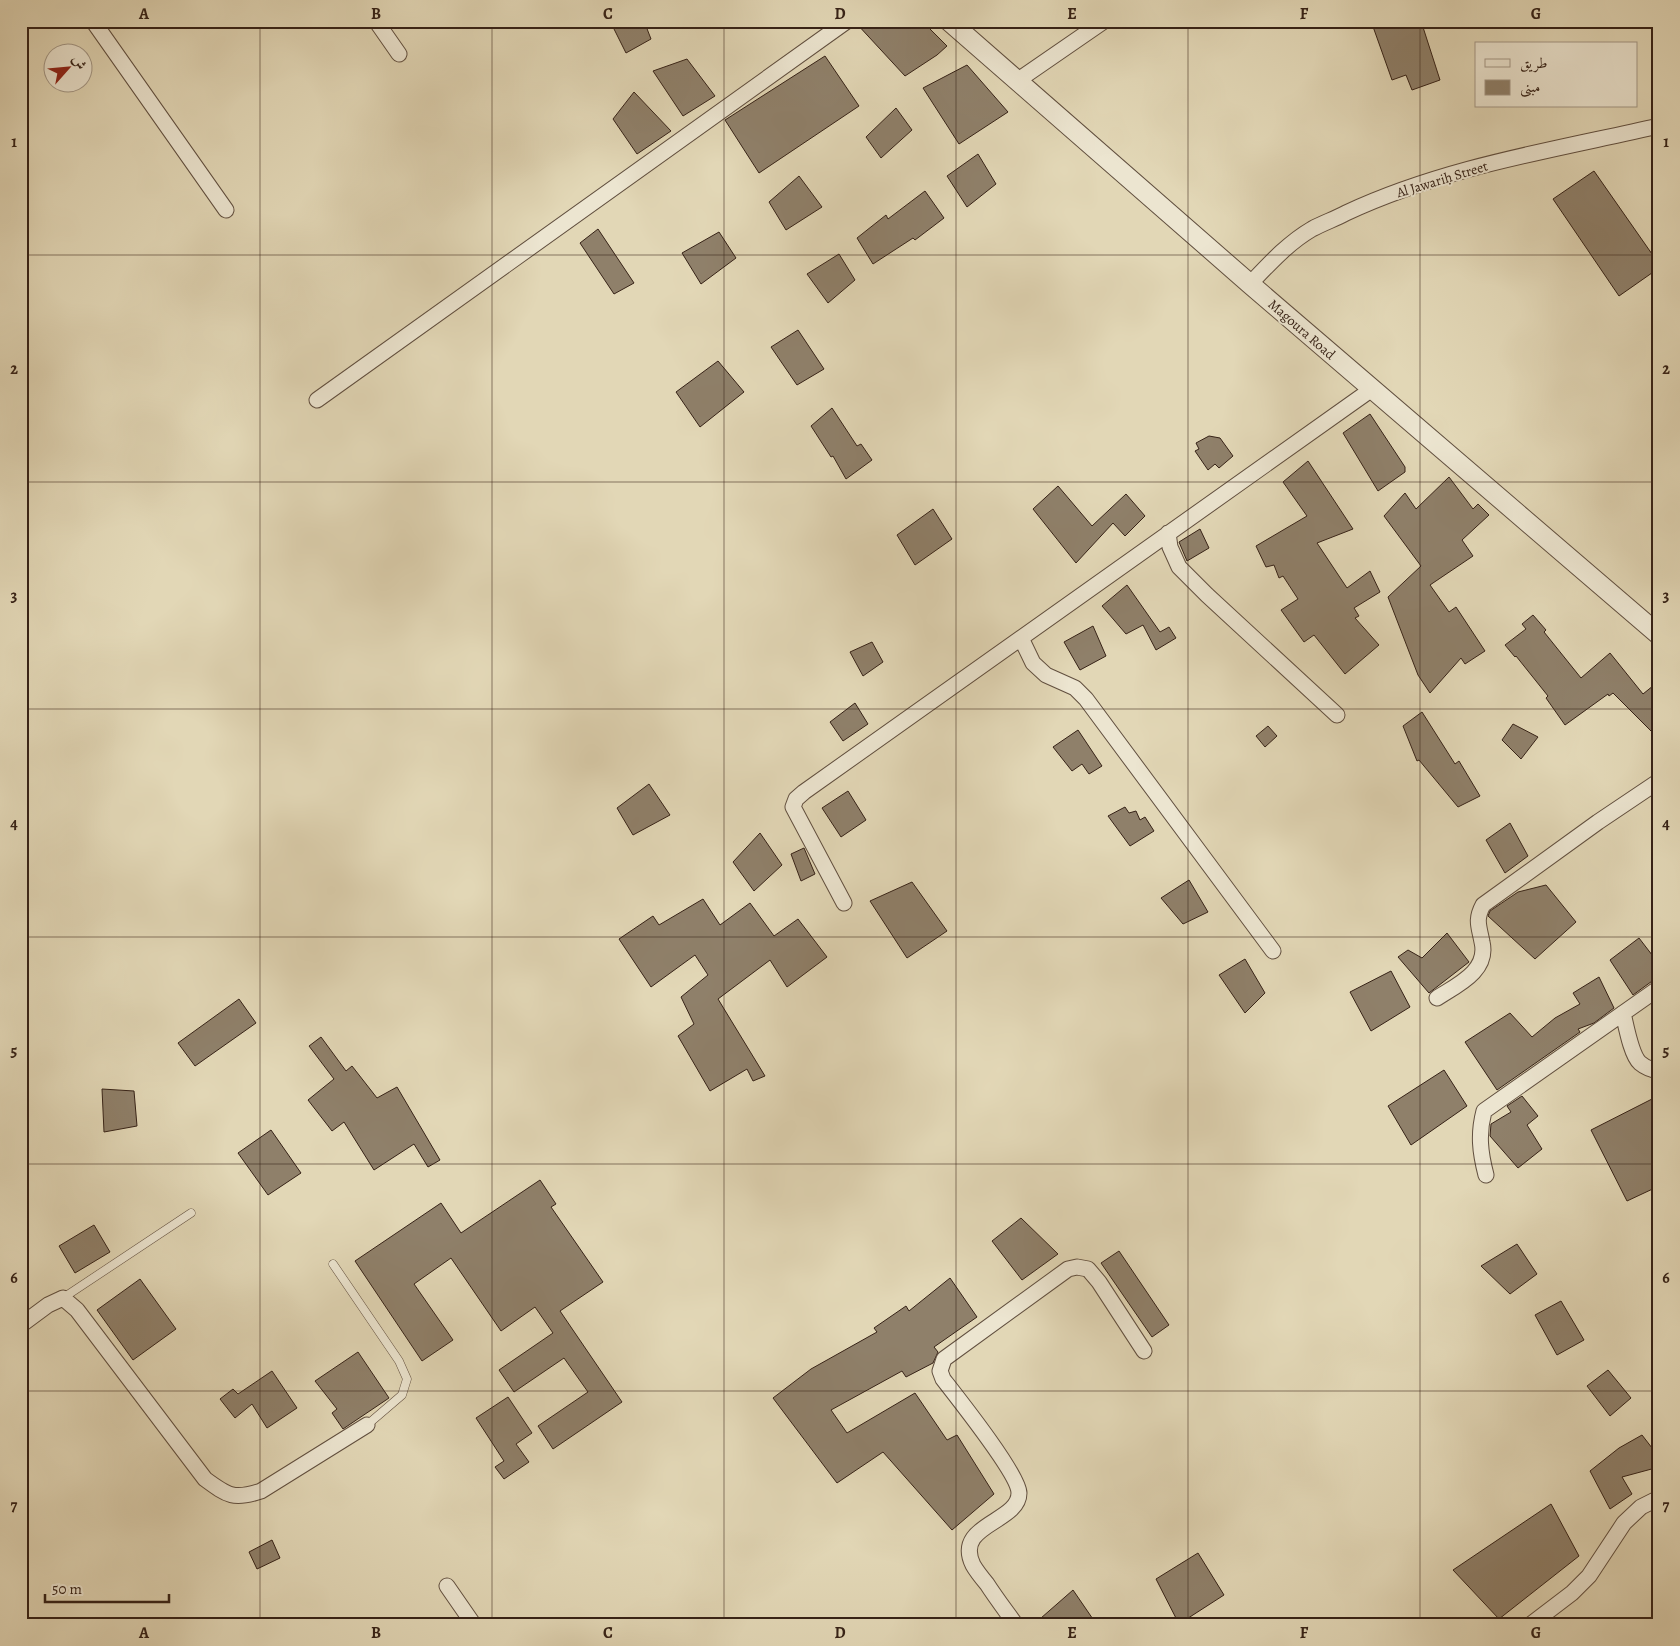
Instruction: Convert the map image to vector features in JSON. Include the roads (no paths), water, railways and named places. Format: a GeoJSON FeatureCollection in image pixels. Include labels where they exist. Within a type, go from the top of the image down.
{"type":"FeatureCollection","features":[{"type":"Feature","properties":{"kind":"street"},"geometry":{"type":"LineString","coordinates":[[93,21],[226,210]]}},
{"type":"Feature","properties":{"kind":"street"},"geometry":{"type":"LineString","coordinates":[[376,21],[399,54]]}},
{"type":"Feature","properties":{"kind":"street"},"geometry":{"type":"LineString","coordinates":[[317,400],[847,21]]}},
{"type":"Feature","properties":{"kind":"street","name":"Magoura Road"},"geometry":{"type":"LineString","coordinates":[[948,21],[1250,284],[1659,635]]}},
{"type":"Feature","properties":{"kind":"street"},"geometry":{"type":"LineString","coordinates":[[1017,81],[1104,21]]}},
{"type":"Feature","properties":{"kind":"street"},"geometry":{"type":"LineString","coordinates":[[1657,21],[1659,26]]}},
{"type":"Feature","properties":{"kind":"street","name":"Al Jawariḥ Street"},"geometry":{"type":"LineString","coordinates":[[1250,284],[1276,257],[1312,229],[1373,200],[1466,169],[1659,126]]}},
{"type":"Feature","properties":{"kind":"street"},"geometry":{"type":"LineString","coordinates":[[844,904],[793,807],[796,799],[1372,389]]}},
{"type":"Feature","properties":{"kind":"street"},"geometry":{"type":"LineString","coordinates":[[1168,533],[1170,547],[1179,567],[1206,595],[1336,715]]}},
{"type":"Feature","properties":{"kind":"street"},"geometry":{"type":"LineString","coordinates":[[1021,638],[1033,663],[1046,675],[1074,688],[1086,699],[1273,951]]}},
{"type":"Feature","properties":{"kind":"street"},"geometry":{"type":"LineString","coordinates":[[1437,998],[1474,974],[1482,958],[1484,949],[1477,923],[1483,904],[1590,827],[1659,781]]}},
{"type":"Feature","properties":{"kind":"street"},"geometry":{"type":"LineString","coordinates":[[1486,1175],[1481,1156],[1480,1128],[1484,1111],[1659,988]]}},
{"type":"Feature","properties":{"kind":"street"},"geometry":{"type":"LineString","coordinates":[[1623,1013],[1634,1054],[1639,1062],[1649,1069],[1659,1071]]}},
{"type":"Feature","properties":{"kind":"street"},"geometry":{"type":"LineString","coordinates":[[1016,1625],[973,1566],[968,1552],[972,1538],[1015,1506],[1019,1493],[1018,1487],[1016,1480],[991,1443],[943,1379],[940,1371],[944,1359],[1068,1269],[1077,1266],[1088,1268],[1144,1351]]}},
{"type":"Feature","properties":{"kind":"street"},"geometry":{"type":"LineString","coordinates":[[21,1325],[48,1305],[63,1298],[76,1310],[206,1479],[225,1494],[245,1496],[261,1491],[367,1425]]}},
{"type":"Feature","properties":{"kind":"street"},"geometry":{"type":"LineString","coordinates":[[1530,1625],[1572,1593],[1589,1576],[1624,1523],[1641,1507],[1659,1498]]}},
{"type":"Feature","properties":{"kind":"street"},"geometry":{"type":"LineString","coordinates":[[447,1586],[474,1625]]}},
{"type":"Feature","properties":{"kind":"lane"},"geometry":{"type":"LineString","coordinates":[[63,1298],[191,1213]]}},
{"type":"Feature","properties":{"kind":"lane"},"geometry":{"type":"LineString","coordinates":[[334,1264],[399,1361],[407,1379],[402,1395],[367,1425]]}}]}
